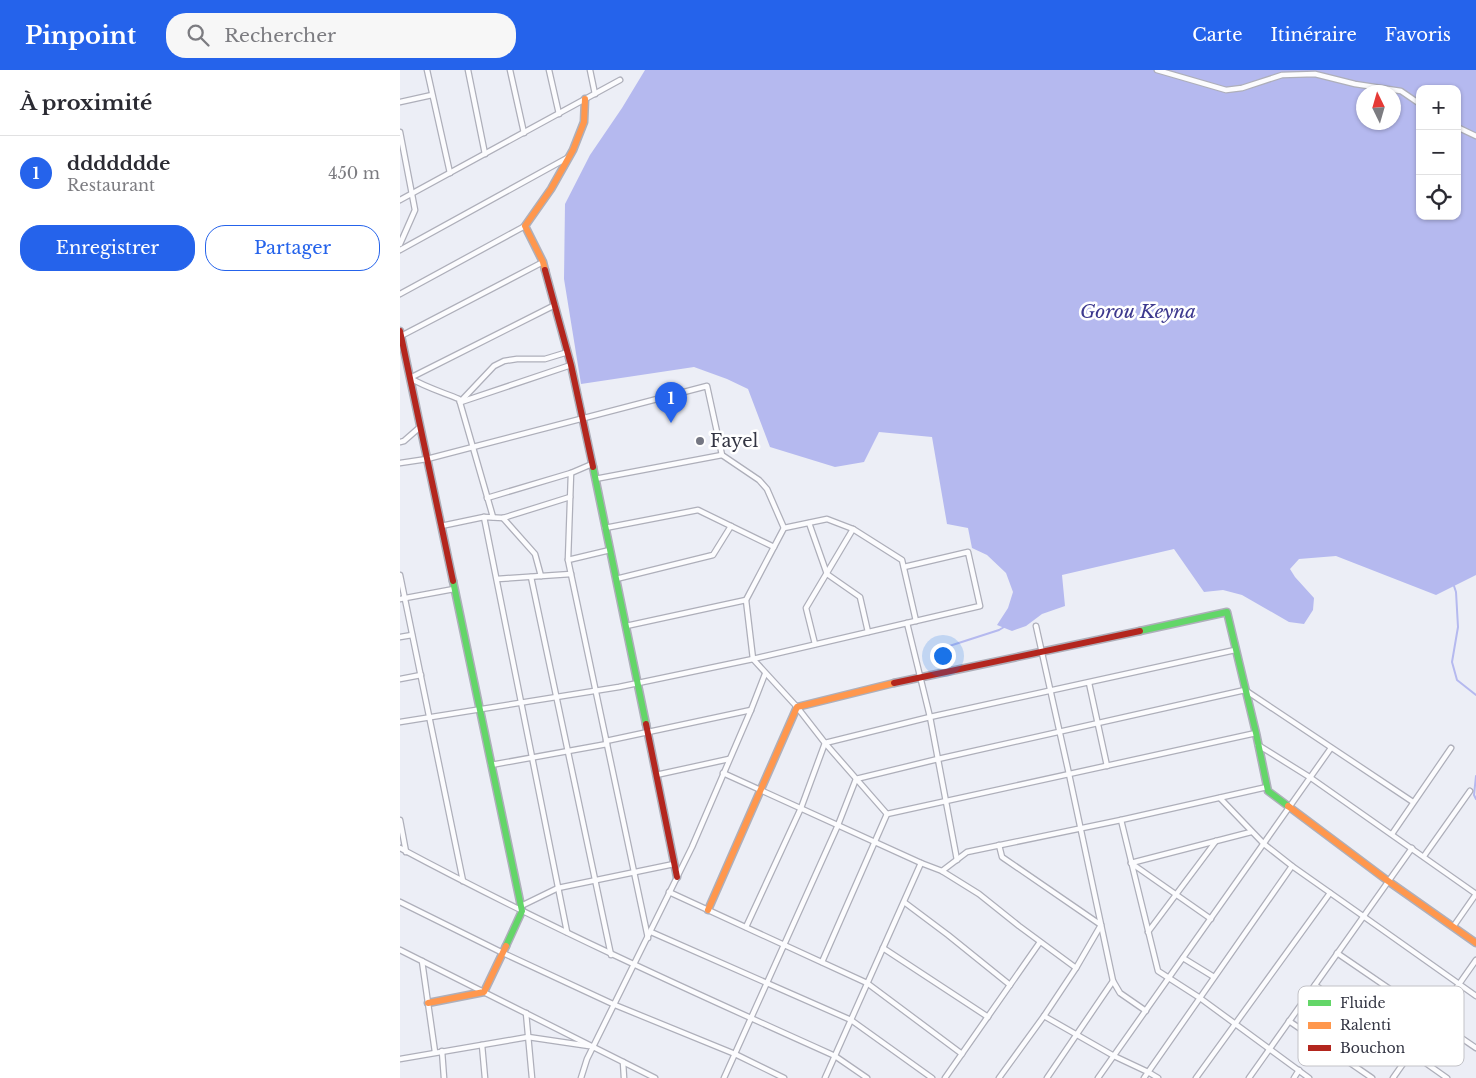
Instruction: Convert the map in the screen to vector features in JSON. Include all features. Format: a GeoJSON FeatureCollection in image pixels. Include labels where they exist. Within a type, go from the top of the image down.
{"type":"FeatureCollection","features":[{"type":"Feature","properties":{"kind":"street"},"geometry":{"type":"LineString","coordinates":[[427,70],[450,173]]}},
{"type":"Feature","properties":{"kind":"street"},"geometry":{"type":"LineString","coordinates":[[468,70],[485,154]]}},
{"type":"Feature","properties":{"kind":"street"},"geometry":{"type":"LineString","coordinates":[[510,70],[524,133]]}},
{"type":"Feature","properties":{"kind":"street"},"geometry":{"type":"LineString","coordinates":[[549,70],[559,114]]}},
{"type":"Feature","properties":{"kind":"street"},"geometry":{"type":"LineString","coordinates":[[590,70],[595,94]]}},
{"type":"Feature","properties":{"kind":"street"},"geometry":{"type":"LineString","coordinates":[[1157,70],[1226,90],[1242,88],[1282,75],[1315,74],[1355,84],[1401,91],[1416,101]]}},
{"type":"Feature","properties":{"kind":"street"},"geometry":{"type":"LineString","coordinates":[[400,200],[620,80]]}},
{"type":"Feature","properties":{"kind":"street"},"geometry":{"type":"LineString","coordinates":[[400,102],[432,95]]}},
{"type":"Feature","properties":{"kind":"street"},"geometry":{"type":"LineString","coordinates":[[400,294],[525,226],[543,202],[569,157],[584,120],[585,99]]}},
{"type":"Feature","properties":{"kind":"street"},"geometry":{"type":"LineString","coordinates":[[1461,129],[1476,136]]}},
{"type":"Feature","properties":{"kind":"street"},"geometry":{"type":"LineString","coordinates":[[400,132],[416,210],[400,244]]}},
{"type":"Feature","properties":{"kind":"street"},"geometry":{"type":"LineString","coordinates":[[400,250],[569,157]]}},
{"type":"Feature","properties":{"kind":"street"},"geometry":{"type":"LineString","coordinates":[[525,226],[543,262],[568,352],[677,877]]}},
{"type":"Feature","properties":{"kind":"street"},"geometry":{"type":"LineString","coordinates":[[484,992],[521,909],[401,338],[543,262]]}},
{"type":"Feature","properties":{"kind":"street"},"geometry":{"type":"LineString","coordinates":[[410,378],[555,305]]}},
{"type":"Feature","properties":{"kind":"street"},"geometry":{"type":"LineString","coordinates":[[460,402],[494,366],[504,361],[545,359],[568,352]]}},
{"type":"Feature","properties":{"kind":"street"},"geometry":{"type":"LineString","coordinates":[[460,402],[571,365]]}},
{"type":"Feature","properties":{"kind":"street"},"geometry":{"type":"LineString","coordinates":[[410,378],[423,386],[459,399],[493,517]]}},
{"type":"Feature","properties":{"kind":"street"},"geometry":{"type":"LineString","coordinates":[[400,463],[427,459],[707,386],[722,455],[759,480],[767,489],[784,528]]}},
{"type":"Feature","properties":{"kind":"street"},"geometry":{"type":"LineString","coordinates":[[400,442],[404,441],[420,426]]}},
{"type":"Feature","properties":{"kind":"street"},"geometry":{"type":"LineString","coordinates":[[595,479],[722,455]]}},
{"type":"Feature","properties":{"kind":"street"},"geometry":{"type":"LineString","coordinates":[[487,498],[571,473],[592,464]]}},
{"type":"Feature","properties":{"kind":"street"},"geometry":{"type":"LineString","coordinates":[[571,473],[568,560],[648,938]]}},
{"type":"Feature","properties":{"kind":"street"},"geometry":{"type":"LineString","coordinates":[[441,526],[484,517],[503,518],[570,497]]}},
{"type":"Feature","properties":{"kind":"street"},"geometry":{"type":"LineString","coordinates":[[605,528],[698,510],[774,547]]}},
{"type":"Feature","properties":{"kind":"street"},"geometry":{"type":"LineString","coordinates":[[484,517],[567,932]]}},
{"type":"Feature","properties":{"kind":"street"},"geometry":{"type":"LineString","coordinates":[[503,518],[535,554],[541,576]]}},
{"type":"Feature","properties":{"kind":"street"},"geometry":{"type":"LineString","coordinates":[[784,528],[827,519],[854,529],[902,560],[916,621]]}},
{"type":"Feature","properties":{"kind":"street"},"geometry":{"type":"LineString","coordinates":[[808,523],[826,574],[860,597],[868,632]]}},
{"type":"Feature","properties":{"kind":"street"},"geometry":{"type":"LineString","coordinates":[[616,579],[713,555],[731,526]]}},
{"type":"Feature","properties":{"kind":"street"},"geometry":{"type":"LineString","coordinates":[[784,528],[746,600],[753,659],[797,706],[825,743],[887,814]]}},
{"type":"Feature","properties":{"kind":"street"},"geometry":{"type":"LineString","coordinates":[[815,644],[806,608],[854,529]]}},
{"type":"Feature","properties":{"kind":"street"},"geometry":{"type":"LineString","coordinates":[[568,560],[610,550]]}},
{"type":"Feature","properties":{"kind":"street"},"geometry":{"type":"LineString","coordinates":[[400,722],[637,683],[753,659],[980,606],[968,552],[904,567]]}},
{"type":"Feature","properties":{"kind":"street"},"geometry":{"type":"LineString","coordinates":[[497,579],[571,574]]}},
{"type":"Feature","properties":{"kind":"street"},"geometry":{"type":"LineString","coordinates":[[400,575],[402,598],[421,675],[463,882]]}},
{"type":"Feature","properties":{"kind":"street"},"geometry":{"type":"LineString","coordinates":[[532,577],[611,955]]}},
{"type":"Feature","properties":{"kind":"street"},"geometry":{"type":"LineString","coordinates":[[402,598],[454,589]]}},
{"type":"Feature","properties":{"kind":"street"},"geometry":{"type":"LineString","coordinates":[[626,626],[746,600]]}},
{"type":"Feature","properties":{"kind":"street"},"geometry":{"type":"LineString","coordinates":[[797,706],[920,677],[1227,612],[1268,791],[1388,881],[1476,943]]}},
{"type":"Feature","properties":{"kind":"street"},"geometry":{"type":"LineString","coordinates":[[907,623],[930,717],[957,860]]}},
{"type":"Feature","properties":{"kind":"street"},"geometry":{"type":"LineString","coordinates":[[1036,626],[1113,982],[1120,993],[1146,1011]]}},
{"type":"Feature","properties":{"kind":"street"},"geometry":{"type":"LineString","coordinates":[[400,637],[412,635]]}},
{"type":"Feature","properties":{"kind":"street"},"geometry":{"type":"LineString","coordinates":[[825,743],[930,717],[1235,650]]}},
{"type":"Feature","properties":{"kind":"street"},"geometry":{"type":"LineString","coordinates":[[581,1078],[587,1059],[692,847],[765,674]]}},
{"type":"Feature","properties":{"kind":"street"},"geometry":{"type":"LineString","coordinates":[[400,679],[421,675]]}},
{"type":"Feature","properties":{"kind":"street"},"geometry":{"type":"LineString","coordinates":[[1089,683],[1108,766]]}},
{"type":"Feature","properties":{"kind":"street"},"geometry":{"type":"LineString","coordinates":[[856,779],[1245,690],[1413,802]]}},
{"type":"Feature","properties":{"kind":"street"},"geometry":{"type":"LineString","coordinates":[[708,910],[797,706]]}},
{"type":"Feature","properties":{"kind":"street"},"geometry":{"type":"LineString","coordinates":[[491,765],[568,751],[751,710]]}},
{"type":"Feature","properties":{"kind":"street"},"geometry":{"type":"LineString","coordinates":[[887,814],[1256,733]]}},
{"type":"Feature","properties":{"kind":"street"},"geometry":{"type":"LineString","coordinates":[[746,927],[801,808],[825,743]]}},
{"type":"Feature","properties":{"kind":"street"},"geometry":{"type":"LineString","coordinates":[[1257,744],[1311,778],[1476,894],[1452,927]]}},
{"type":"Feature","properties":{"kind":"street"},"geometry":{"type":"LineString","coordinates":[[1098,1078],[1331,748]]}},
{"type":"Feature","properties":{"kind":"street"},"geometry":{"type":"LineString","coordinates":[[1392,834],[1451,748]]}},
{"type":"Feature","properties":{"kind":"street"},"geometry":{"type":"LineString","coordinates":[[656,775],[729,759]]}},
{"type":"Feature","properties":{"kind":"street"},"geometry":{"type":"LineString","coordinates":[[723,773],[942,871],[979,894],[1076,968]]}},
{"type":"Feature","properties":{"kind":"street"},"geometry":{"type":"LineString","coordinates":[[724,1078],[838,825],[856,779]]}},
{"type":"Feature","properties":{"kind":"street"},"geometry":{"type":"LineString","coordinates":[[942,871],[967,852],[1267,787]]}},
{"type":"Feature","properties":{"kind":"street"},"geometry":{"type":"LineString","coordinates":[[1424,856],[1470,791]]}},
{"type":"Feature","properties":{"kind":"street"},"geometry":{"type":"LineString","coordinates":[[1220,798],[1251,832],[1292,866],[1462,986]]}},
{"type":"Feature","properties":{"kind":"street"},"geometry":{"type":"LineString","coordinates":[[822,962],[887,814]]}},
{"type":"Feature","properties":{"kind":"street"},"geometry":{"type":"LineString","coordinates":[[400,820],[406,852]]}},
{"type":"Feature","properties":{"kind":"street"},"geometry":{"type":"LineString","coordinates":[[1120,820],[1158,971],[1200,998],[1310,1078]]}},
{"type":"Feature","properties":{"kind":"street"},"geometry":{"type":"LineString","coordinates":[[1131,863],[1251,832]]}},
{"type":"Feature","properties":{"kind":"street"},"geometry":{"type":"LineString","coordinates":[[1148,932],[1216,841]]}},
{"type":"Feature","properties":{"kind":"street"},"geometry":{"type":"LineString","coordinates":[[999,845],[1002,857],[1101,926]]}},
{"type":"Feature","properties":{"kind":"street"},"geometry":{"type":"LineString","coordinates":[[400,848],[463,882],[611,955],[835,1056],[866,1078]]}},
{"type":"Feature","properties":{"kind":"street"},"geometry":{"type":"LineString","coordinates":[[1315,985],[1412,848]]}},
{"type":"Feature","properties":{"kind":"street"},"geometry":{"type":"LineString","coordinates":[[825,1078],[921,863]]}},
{"type":"Feature","properties":{"kind":"street"},"geometry":{"type":"LineString","coordinates":[[1131,863],[1210,919]]}},
{"type":"Feature","properties":{"kind":"street"},"geometry":{"type":"LineString","coordinates":[[521,909],[558,888],[674,864]]}},
{"type":"Feature","properties":{"kind":"street"},"geometry":{"type":"LineString","coordinates":[[1144,1078],[1292,866]]}},
{"type":"Feature","properties":{"kind":"street"},"geometry":{"type":"LineString","coordinates":[[669,892],[867,983],[962,1054]]}},
{"type":"Feature","properties":{"kind":"street"},"geometry":{"type":"LineString","coordinates":[[1196,1078],[1330,893]]}},
{"type":"Feature","properties":{"kind":"street"},"geometry":{"type":"LineString","coordinates":[[400,902],[615,1005],[735,1054],[784,1078]]}},
{"type":"Feature","properties":{"kind":"street"},"geometry":{"type":"LineString","coordinates":[[904,902],[1010,985]]}},
{"type":"Feature","properties":{"kind":"street"},"geometry":{"type":"LineString","coordinates":[[999,1078],[1044,1016],[1101,926]]}},
{"type":"Feature","properties":{"kind":"street"},"geometry":{"type":"LineString","coordinates":[[651,932],[851,1020],[932,1078]]}},
{"type":"Feature","properties":{"kind":"street"},"geometry":{"type":"LineString","coordinates":[[945,1078],[1040,942]]}},
{"type":"Feature","properties":{"kind":"street"},"geometry":{"type":"LineString","coordinates":[[883,948],[988,1017]]}},
{"type":"Feature","properties":{"kind":"street"},"geometry":{"type":"LineString","coordinates":[[400,950],[655,1078]]}},
{"type":"Feature","properties":{"kind":"street"},"geometry":{"type":"LineString","coordinates":[[1337,953],[1385,986]]}},
{"type":"Feature","properties":{"kind":"street"},"geometry":{"type":"LineString","coordinates":[[1183,958],[1214,977]]}},
{"type":"Feature","properties":{"kind":"street"},"geometry":{"type":"LineString","coordinates":[[1459,984],[1476,960]]}},
{"type":"Feature","properties":{"kind":"street"},"geometry":{"type":"LineString","coordinates":[[422,961],[435,1052]]}},
{"type":"Feature","properties":{"kind":"street"},"geometry":{"type":"LineString","coordinates":[[1046,1078],[1113,982]]}},
{"type":"Feature","properties":{"kind":"street"},"geometry":{"type":"LineString","coordinates":[[1464,988],[1476,996]]}},
{"type":"Feature","properties":{"kind":"street"},"geometry":{"type":"LineString","coordinates":[[428,1003],[484,992]]}},
{"type":"Feature","properties":{"kind":"street"},"geometry":{"type":"LineString","coordinates":[[1249,1078],[1298,1009]]}},
{"type":"Feature","properties":{"kind":"street"},"geometry":{"type":"LineString","coordinates":[[526,1013],[532,1078]]}},
{"type":"Feature","properties":{"kind":"street"},"geometry":{"type":"LineString","coordinates":[[1044,1016],[1114,1056],[1158,1078]]}},
{"type":"Feature","properties":{"kind":"street"},"geometry":{"type":"LineString","coordinates":[[1289,1021],[1298,1027]]}},
{"type":"Feature","properties":{"kind":"street"},"geometry":{"type":"LineString","coordinates":[[400,1059],[528,1037],[593,1047]]}},
{"type":"Feature","properties":{"kind":"street"},"geometry":{"type":"LineString","coordinates":[[1464,1040],[1476,1048]]}},
{"type":"Feature","properties":{"kind":"street"},"geometry":{"type":"LineString","coordinates":[[482,1045],[485,1078]]}},
{"type":"Feature","properties":{"kind":"street"},"geometry":{"type":"LineString","coordinates":[[442,1051],[444,1078]]}},
{"type":"Feature","properties":{"kind":"street"},"geometry":{"type":"LineString","coordinates":[[623,1062],[624,1078]]}},
{"type":"Feature","properties":{"kind":"street"},"geometry":{"type":"LineString","coordinates":[[1355,1066],[1372,1078]]}},
{"type":"Feature","properties":{"kind":"street"},"geometry":{"type":"LineString","coordinates":[[1393,1078],[1402,1066]]}},
{"type":"Feature","properties":{"kind":"street"},"geometry":{"type":"LineString","coordinates":[[1430,1066],[1447,1078]]}},
{"type":"Feature","properties":{"kind":"street"},"geometry":{"type":"LineString","coordinates":[[1294,1078],[1299,1070]]}},
{"type":"Feature","properties":{"kind":"water","name":"Gorou Keyna"},"geometry":{"type":"Polygon","coordinates":[[[645,70],[1476,70],[1476,575],[1436,595],[1336,556],[1299,559],[1290,569],[1314,598],[1313,610],[1304,624],[1289,622],[1242,595],[1223,590],[1204,592],[1174,549],[1062,575],[1065,606],[1042,614],[1026,626],[1012,631],[997,625],[1008,608],[1013,592],[1006,573],[987,555],[972,548],[968,528],[947,524],[932,437],[879,432],[864,462],[835,467],[770,447],[748,389],[694,367],[581,384],[564,279],[565,204],[590,155],[645,70]]]}},
{"type":"Feature","properties":{"kind":"waterway"},"geometry":{"type":"LineString","coordinates":[[1454,586],[1458,627],[1452,662],[1457,680],[1476,695]]}},
{"type":"Feature","properties":{"kind":"waterway"},"geometry":{"type":"LineString","coordinates":[[940,649],[1004,627]]}},
{"type":"Feature","properties":{"kind":"waterway"},"geometry":{"type":"LineString","coordinates":[[1476,776],[1474,795],[1476,799]]}},
{"type":"Feature","properties":{"kind":"traffic: fast"},"geometry":{"type":"LineString","coordinates":[[593,467],[646,724]]}},
{"type":"Feature","properties":{"kind":"traffic: fast"},"geometry":{"type":"LineString","coordinates":[[453,581],[522,911],[506,946]]}},
{"type":"Feature","properties":{"kind":"traffic: fast"},"geometry":{"type":"LineString","coordinates":[[1140,631],[1227,612],[1268,791],[1288,806]]}},
{"type":"Feature","properties":{"kind":"traffic: slow"},"geometry":{"type":"LineString","coordinates":[[545,270],[525,226],[551,189],[573,150],[584,122],[585,99]]}},
{"type":"Feature","properties":{"kind":"traffic: slow"},"geometry":{"type":"LineString","coordinates":[[708,910],[797,707],[894,683]]}},
{"type":"Feature","properties":{"kind":"traffic: slow"},"geometry":{"type":"LineString","coordinates":[[1288,806],[1388,881],[1476,943]]}},
{"type":"Feature","properties":{"kind":"traffic: slow"},"geometry":{"type":"LineString","coordinates":[[428,1003],[484,992],[506,946]]}},
{"type":"Feature","properties":{"kind":"traffic: jam"},"geometry":{"type":"LineString","coordinates":[[545,270],[571,365],[593,467]]}},
{"type":"Feature","properties":{"kind":"traffic: jam"},"geometry":{"type":"LineString","coordinates":[[400,331],[453,581]]}},
{"type":"Feature","properties":{"kind":"traffic: jam"},"geometry":{"type":"LineString","coordinates":[[894,683],[1140,631]]}},
{"type":"Feature","properties":{"kind":"traffic: jam"},"geometry":{"type":"LineString","coordinates":[[646,724],[677,877]]}},
{"type":"Feature","properties":{"kind":"place","name":"ddddddde"},"geometry":{"type":"Point","coordinates":[671,423]}},
{"type":"Feature","properties":{"kind":"place","name":"Fayel"},"geometry":{"type":"Point","coordinates":[700,441]}}]}
